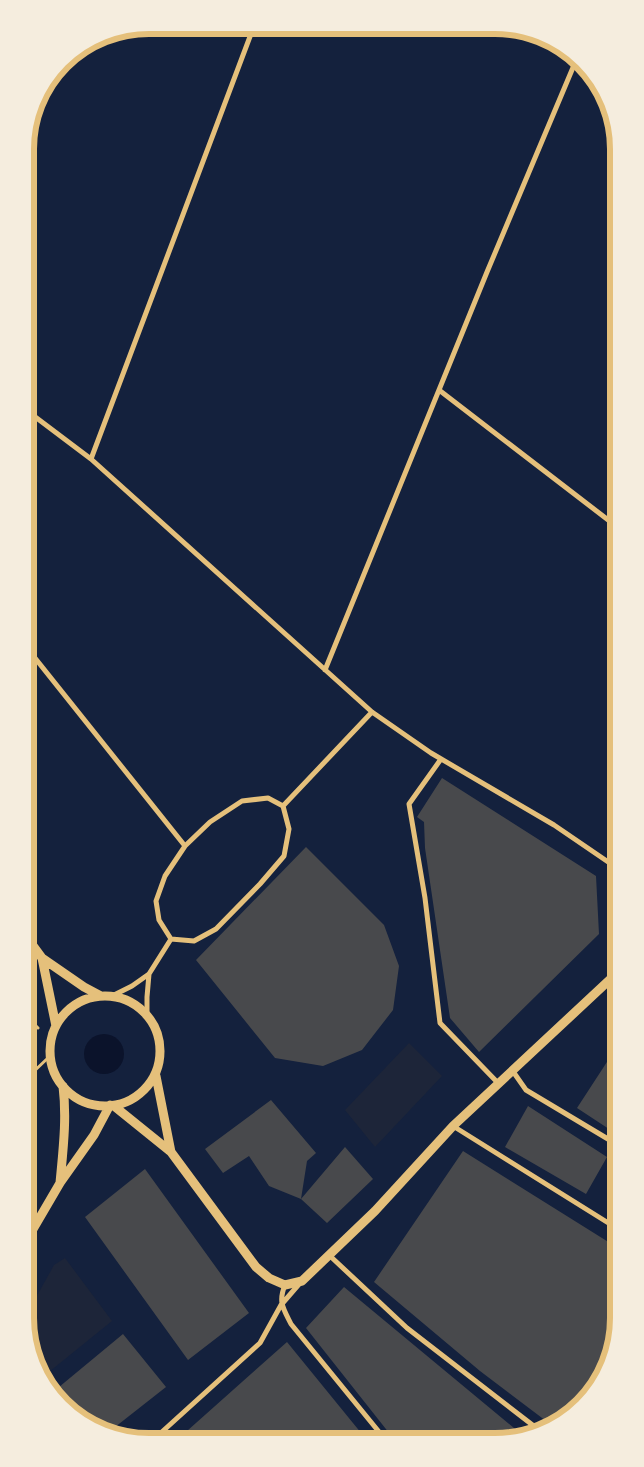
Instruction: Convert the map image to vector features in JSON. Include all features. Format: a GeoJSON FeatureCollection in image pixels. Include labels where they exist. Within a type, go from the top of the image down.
{"type":"FeatureCollection","features":[{"type":"Feature","properties":{"kind":"street"},"geometry":{"type":"LineString","coordinates":[[91,459],[251,34]]}},
{"type":"Feature","properties":{"kind":"street"},"geometry":{"type":"LineString","coordinates":[[325,670],[574,66]]}},
{"type":"Feature","properties":{"kind":"street"},"geometry":{"type":"LineString","coordinates":[[439,390],[610,521]]}},
{"type":"Feature","properties":{"kind":"street"},"geometry":{"type":"LineString","coordinates":[[34,416],[91,459],[372,712],[442,759],[554,825],[610,863]]}},
{"type":"Feature","properties":{"kind":"street"},"geometry":{"type":"LineString","coordinates":[[34,657],[185,846]]}},
{"type":"Feature","properties":{"kind":"street"},"geometry":{"type":"LineString","coordinates":[[283,806],[372,712]]}},
{"type":"Feature","properties":{"kind":"street"},"geometry":{"type":"LineString","coordinates":[[442,759],[409,804],[424,898],[440,1023],[498,1083]]}},
{"type":"Feature","properties":{"kind":"street"},"geometry":{"type":"LineString","coordinates":[[268,798],[283,806],[289,829],[284,856],[216,928],[194,941],[171,939],[159,920],[156,901],[165,876],[185,846],[210,822],[242,801],[268,798]]}},
{"type":"Feature","properties":{"kind":"street"},"geometry":{"type":"LineString","coordinates":[[112,996],[132,986],[149,974],[171,939]]}},
{"type":"Feature","properties":{"kind":"street"},"geometry":{"type":"LineString","coordinates":[[34,947],[42,958],[99,995]]}},
{"type":"Feature","properties":{"kind":"street"},"geometry":{"type":"LineString","coordinates":[[42,958],[56,1026]]}},
{"type":"Feature","properties":{"kind":"street"},"geometry":{"type":"LineString","coordinates":[[147,1014],[149,974]]}},
{"type":"Feature","properties":{"kind":"street"},"geometry":{"type":"LineString","coordinates":[[161,1433],[260,1343],[281,1305],[302,1281],[375,1211],[453,1126],[610,979]]}},
{"type":"Feature","properties":{"kind":"street"},"geometry":{"type":"LineString","coordinates":[[99,995],[112,996],[126,999],[137,1005],[155,1025],[160,1037],[160,1064],[156,1076],[138,1096],[112,1106],[86,1103],[73,1096],[63,1086],[54,1072],[50,1056],[51,1040],[63,1014],[74,1005],[99,995]]}},
{"type":"Feature","properties":{"kind":"street"},"geometry":{"type":"LineString","coordinates":[[512,1069],[526,1090],[610,1140]]}},
{"type":"Feature","properties":{"kind":"street"},"geometry":{"type":"LineString","coordinates":[[156,1076],[171,1152]]}},
{"type":"Feature","properties":{"kind":"street"},"geometry":{"type":"LineString","coordinates":[[60,1183],[66,1106],[63,1086]]}},
{"type":"Feature","properties":{"kind":"street"},"geometry":{"type":"LineString","coordinates":[[112,1106],[171,1152],[256,1267],[269,1278],[285,1285],[302,1281]]}},
{"type":"Feature","properties":{"kind":"street"},"geometry":{"type":"LineString","coordinates":[[34,1227],[60,1183],[112,1106]]}},
{"type":"Feature","properties":{"kind":"street"},"geometry":{"type":"LineString","coordinates":[[453,1126],[610,1224]]}},
{"type":"Feature","properties":{"kind":"street"},"geometry":{"type":"LineString","coordinates":[[329,1255],[406,1328],[534,1426]]}},
{"type":"Feature","properties":{"kind":"street"},"geometry":{"type":"LineString","coordinates":[[285,1285],[281,1296],[281,1305],[291,1324],[380,1433]]}},
{"type":"Feature","properties":{"kind":"path"},"geometry":{"type":"LineString","coordinates":[[34,1072],[50,1056]]}},
{"type":"Feature","properties":{"kind":"shaded area"},"geometry":{"type":"Polygon","coordinates":[[[104,1034],[115,1037],[121,1043],[124,1054],[121,1065],[115,1071],[104,1074],[93,1071],[87,1065],[84,1054],[87,1043],[93,1037],[104,1034]]]}},
{"type":"Feature","properties":{"kind":"shaded area"},"geometry":{"type":"Polygon","coordinates":[[[409,1043],[442,1076],[375,1147],[345,1110],[409,1043]]]}},
{"type":"Feature","properties":{"kind":"shaded area"},"geometry":{"type":"Polygon","coordinates":[[[65,1258],[112,1321],[48,1373],[38,1348],[35,1333],[34,1301],[54,1265],[65,1258]]]}},
{"type":"Feature","properties":{"kind":"building"},"geometry":{"type":"Polygon","coordinates":[[[442,778],[596,876],[599,934],[479,1052],[450,1018],[425,848],[424,822],[417,817],[442,778]]]}},
{"type":"Feature","properties":{"kind":"building"},"geometry":{"type":"Polygon","coordinates":[[[306,847],[384,925],[399,966],[393,1010],[362,1050],[323,1066],[275,1058],[196,960],[306,847]]]}},
{"type":"Feature","properties":{"kind":"building"},"geometry":{"type":"Polygon","coordinates":[[[610,1057],[610,1130],[577,1108],[610,1057]]]}},
{"type":"Feature","properties":{"kind":"building"},"geometry":{"type":"Polygon","coordinates":[[[271,1100],[316,1153],[307,1161],[301,1199],[269,1186],[249,1156],[223,1173],[205,1149],[271,1100]]]}},
{"type":"Feature","properties":{"kind":"building"},"geometry":{"type":"Polygon","coordinates":[[[528,1106],[607,1157],[586,1194],[505,1147],[528,1106]]]}},
{"type":"Feature","properties":{"kind":"building"},"geometry":{"type":"Polygon","coordinates":[[[345,1147],[373,1179],[327,1223],[301,1199],[345,1147]]]}},
{"type":"Feature","properties":{"kind":"building"},"geometry":{"type":"Polygon","coordinates":[[[463,1151],[610,1243],[610,1325],[606,1348],[595,1376],[582,1394],[571,1405],[546,1421],[480,1371],[374,1282],[463,1151]]]}},
{"type":"Feature","properties":{"kind":"building"},"geometry":{"type":"Polygon","coordinates":[[[145,1169],[249,1313],[188,1360],[85,1217],[145,1169]]]}},
{"type":"Feature","properties":{"kind":"building"},"geometry":{"type":"Polygon","coordinates":[[[344,1287],[517,1431],[495,1433],[389,1433],[306,1328],[344,1287]]]}},
{"type":"Feature","properties":{"kind":"building"},"geometry":{"type":"Polygon","coordinates":[[[123,1334],[166,1387],[114,1428],[85,1414],[73,1405],[58,1388],[123,1334]]]}},
{"type":"Feature","properties":{"kind":"building"},"geometry":{"type":"Polygon","coordinates":[[[287,1342],[361,1433],[185,1433],[287,1342]]]}}]}
